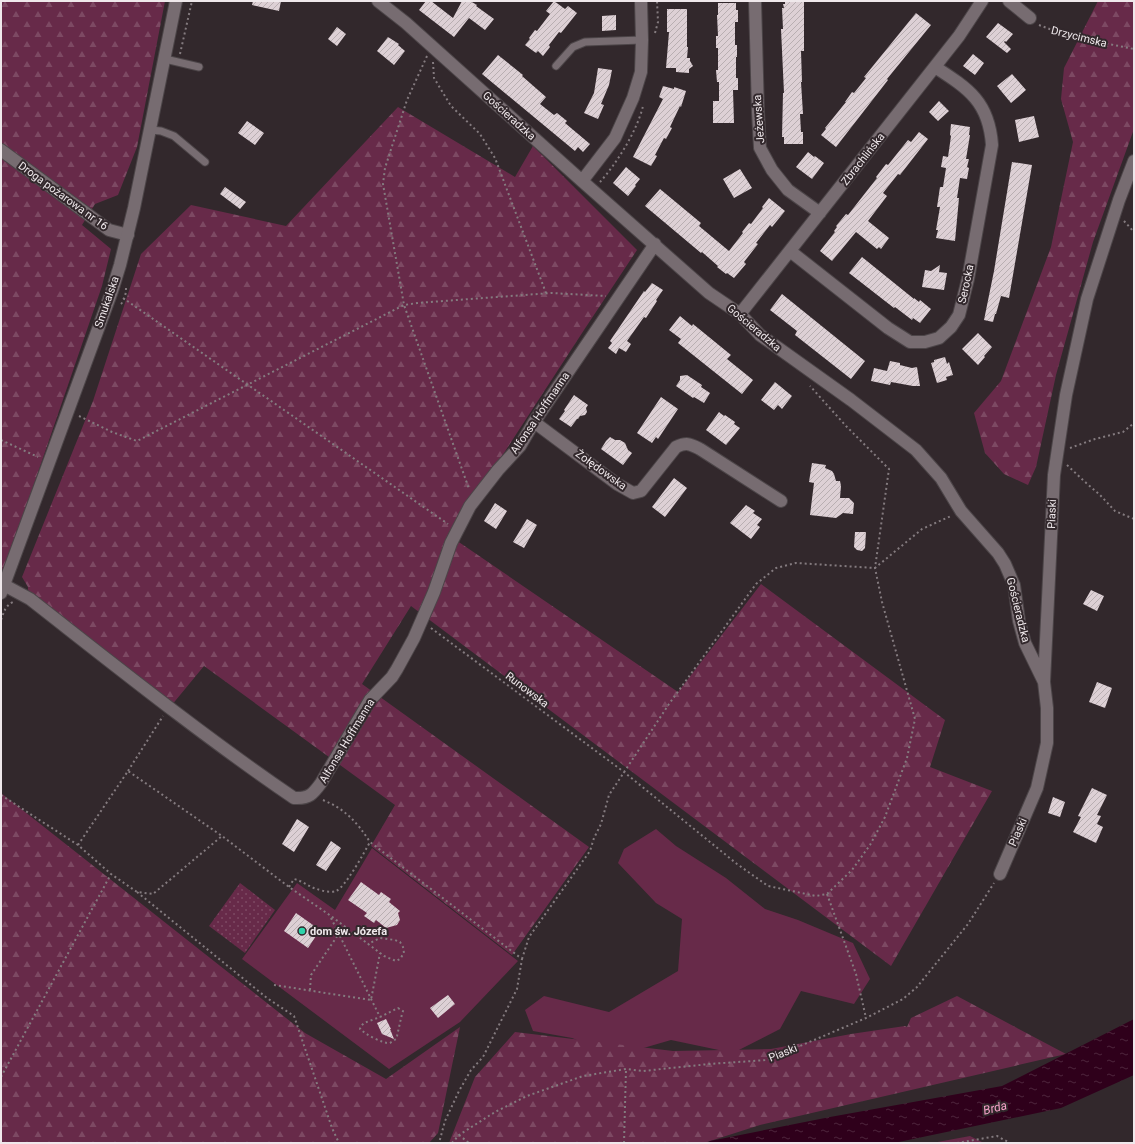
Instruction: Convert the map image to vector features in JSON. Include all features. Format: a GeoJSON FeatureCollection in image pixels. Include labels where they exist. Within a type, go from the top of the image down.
{"type":"FeatureCollection","features":[{"type":"Feature","properties":{"kind":"street","name":"Smukalska"},"geometry":{"type":"LineString","coordinates":[[2,589],[112,291],[128,235],[176,1]]}},
{"type":"Feature","properties":{"kind":"street","name":"Gościeradzka"},"geometry":{"type":"LineString","coordinates":[[378,1],[709,292],[740,314],[760,335],[851,400],[916,450],[941,478],[961,511],[998,553],[1005,564],[1014,585],[1019,621],[1025,643],[1044,682]]}},
{"type":"Feature","properties":{"kind":"street"},"geometry":{"type":"LineString","coordinates":[[582,181],[615,138],[633,98],[640,72],[642,40],[641,1]]}},
{"type":"Feature","properties":{"kind":"street","name":"Jeżewska"},"geometry":{"type":"LineString","coordinates":[[755,1],[760,148],[772,170],[788,190],[820,213]]}},
{"type":"Feature","properties":{"kind":"street","name":"Zbrachlińska"},"geometry":{"type":"LineString","coordinates":[[740,314],[959,36],[982,1]]}},
{"type":"Feature","properties":{"kind":"street"},"geometry":{"type":"LineString","coordinates":[[1010,1],[1030,18]]}},
{"type":"Feature","properties":{"kind":"street","name":"Serocka"},"geometry":{"type":"LineString","coordinates":[[790,251],[888,328],[910,342],[925,342],[939,338],[951,326],[959,315],[968,279],[992,145],[988,121],[984,110],[977,100],[959,83],[935,67]]}},
{"type":"Feature","properties":{"kind":"street","name":"Droga pożarowa nr 16"},"geometry":{"type":"LineString","coordinates":[[1,150],[109,230],[128,235]]}},
{"type":"Feature","properties":{"kind":"street","name":"Piaski"},"geometry":{"type":"LineString","coordinates":[[1000,874],[1038,788],[1047,743],[1047,708],[1044,682],[1054,475],[1066,395],[1087,299],[1119,200],[1134,161]]}},
{"type":"Feature","properties":{"kind":"street","name":"Alfonsa Hoffmanna"},"geometry":{"type":"LineString","coordinates":[[2,589],[30,599],[247,766],[294,798],[302,799],[312,795],[321,783],[370,700],[395,673],[414,638],[434,592],[451,543],[470,506],[498,470],[520,446],[534,422],[655,244]]}},
{"type":"Feature","properties":{"kind":"street","name":"Żołędowska"},"geometry":{"type":"LineString","coordinates":[[534,422],[617,484],[633,493],[641,491],[676,447],[684,444],[690,444],[781,502]]}},
{"type":"Feature","properties":{"kind":"lane"},"geometry":{"type":"LineString","coordinates":[[556,66],[573,47],[585,42],[642,40]]}},
{"type":"Feature","properties":{"kind":"lane"},"geometry":{"type":"LineString","coordinates":[[165,59],[199,67]]}},
{"type":"Feature","properties":{"kind":"lane"},"geometry":{"type":"LineString","coordinates":[[150,130],[161,131],[174,136],[205,162]]}},
{"type":"Feature","properties":{"kind":"path"},"geometry":{"type":"LineString","coordinates":[[179,57],[192,1]]}},
{"type":"Feature","properties":{"kind":"path","name":"Drzycimska"},"geometry":{"type":"LineString","coordinates":[[1030,18],[1040,27],[1068,36],[1134,49]]}},
{"type":"Feature","properties":{"kind":"path"},"geometry":{"type":"LineString","coordinates":[[432,47],[434,78],[451,106],[480,134],[494,158],[546,293]]}},
{"type":"Feature","properties":{"kind":"path"},"geometry":{"type":"LineString","coordinates":[[432,47],[407,100],[385,168],[383,184],[404,305],[473,502]]}},
{"type":"Feature","properties":{"kind":"path"},"geometry":{"type":"LineString","coordinates":[[112,291],[457,530]]}},
{"type":"Feature","properties":{"kind":"path"},"geometry":{"type":"LineString","coordinates":[[77,416],[112,432],[137,441],[404,305],[546,293],[619,297]]}},
{"type":"Feature","properties":{"kind":"path"},"geometry":{"type":"LineString","coordinates":[[809,385],[846,426],[889,469],[875,568],[882,602],[915,718],[907,758],[885,818],[870,845],[852,870],[827,894],[856,974],[866,1018]]}},
{"type":"Feature","properties":{"kind":"path"},"geometry":{"type":"LineString","coordinates":[[1134,423],[1123,432],[1095,439],[1056,454],[1115,511],[1134,519]]}},
{"type":"Feature","properties":{"kind":"path"},"geometry":{"type":"LineString","coordinates":[[1,440],[49,461]]}},
{"type":"Feature","properties":{"kind":"path"},"geometry":{"type":"LineString","coordinates":[[439,1143],[446,1121],[459,1091],[471,1070],[483,1057],[517,989],[522,958],[529,937],[590,851],[594,838],[601,824],[609,795],[669,704],[756,584],[776,568],[796,563],[875,568],[922,529],[961,511]]}},
{"type":"Feature","properties":{"kind":"path"},"geometry":{"type":"LineString","coordinates":[[1,620],[5,609],[15,601]]}},
{"type":"Feature","properties":{"kind":"path","name":"Runowska"},"geometry":{"type":"LineString","coordinates":[[421,621],[624,772],[736,864],[768,886],[816,896],[827,894]]}},
{"type":"Feature","properties":{"kind":"path"},"geometry":{"type":"LineString","coordinates":[[78,845],[169,707]]}},
{"type":"Feature","properties":{"kind":"path"},"geometry":{"type":"LineString","coordinates":[[128,771],[222,836],[384,956],[396,961],[400,959],[404,953],[400,942],[395,940],[380,938],[368,944]]}},
{"type":"Feature","properties":{"kind":"path"},"geometry":{"type":"LineString","coordinates":[[1,795],[78,845],[110,874],[137,892],[267,998],[294,1016],[332,1128],[339,1143]]}},
{"type":"Feature","properties":{"kind":"path"},"geometry":{"type":"LineString","coordinates":[[312,795],[333,804],[346,812],[363,830],[370,842],[522,958]]}},
{"type":"Feature","properties":{"kind":"path"},"geometry":{"type":"LineString","coordinates":[[137,892],[154,894],[222,836]]}},
{"type":"Feature","properties":{"kind":"path"},"geometry":{"type":"LineString","coordinates":[[289,887],[294,879],[317,889],[335,891],[340,888],[356,866],[370,842]]}},
{"type":"Feature","properties":{"kind":"path"},"geometry":{"type":"LineString","coordinates":[[1,1076],[110,874]]}},
{"type":"Feature","properties":{"kind":"path","name":"Piaski"},"geometry":{"type":"LineString","coordinates":[[452,1143],[459,1135],[495,1112],[527,1096],[583,1076],[626,1069],[643,1070],[767,1060],[866,1018],[903,999],[917,987],[968,924],[1000,874]]}},
{"type":"Feature","properties":{"kind":"path"},"geometry":{"type":"LineString","coordinates":[[331,916],[380,1017]]}},
{"type":"Feature","properties":{"kind":"path"},"geometry":{"type":"LineString","coordinates":[[310,990],[311,974],[344,926]]}},
{"type":"Feature","properties":{"kind":"path"},"geometry":{"type":"LineString","coordinates":[[372,1000],[380,953]]}},
{"type":"Feature","properties":{"kind":"path"},"geometry":{"type":"LineString","coordinates":[[274,985],[372,1000]]}},
{"type":"Feature","properties":{"kind":"path"},"geometry":{"type":"LineString","coordinates":[[398,1008],[403,1011],[396,1039],[390,1044],[384,1043],[364,1032],[360,1028],[364,1023],[380,1017],[398,1008]]}},
{"type":"Feature","properties":{"kind":"path"},"geometry":{"type":"LineString","coordinates":[[624,1143],[626,1069]]}},
{"type":"Feature","properties":{"kind":"path"},"geometry":{"type":"LineString","coordinates":[[459,1135],[469,1143]]}},
{"type":"Feature","properties":{"kind":"path"},"geometry":{"type":"LineString","coordinates":[[957,1143],[997,1136],[1010,1143]]}},
{"type":"Feature","properties":{"kind":"green space"},"geometry":{"type":"Polygon","coordinates":[[[1,1],[165,1],[137,147],[118,195],[95,204],[82,225],[111,249],[102,286],[1,580],[1,1]]]}},
{"type":"Feature","properties":{"kind":"green space"},"geometry":{"type":"Polygon","coordinates":[[[1098,1],[1134,1],[1134,129],[1093,242],[1056,375],[1036,467],[1028,485],[1004,474],[985,453],[974,413],[1001,381],[1051,247],[1073,142],[1061,99],[1064,68],[1098,1]]]}},
{"type":"Feature","properties":{"kind":"green space"},"geometry":{"type":"Polygon","coordinates":[[[398,107],[515,177],[533,146],[637,250],[450,536],[678,692],[761,584],[945,720],[930,767],[992,791],[891,966],[411,606],[362,684],[589,847],[512,955],[371,846],[395,805],[204,666],[171,706],[28,590],[28,587],[22,577],[93,401],[141,254],[191,205],[286,226],[398,107]]]}},
{"type":"Feature","properties":{"kind":"green space"},"geometry":{"type":"Polygon","coordinates":[[[1,793],[305,1033],[386,1079],[460,1027],[438,1133],[429,1143],[1,1143],[1,793]]]}},
{"type":"Feature","properties":{"kind":"green space"},"geometry":{"type":"Polygon","coordinates":[[[656,829],[676,846],[726,878],[765,909],[798,920],[853,943],[870,979],[854,1004],[801,991],[780,1029],[733,1053],[671,1040],[616,1056],[572,1038],[533,1031],[525,1010],[544,996],[609,1012],[678,971],[682,919],[656,903],[618,863],[624,849],[656,829]]]}},
{"type":"Feature","properties":{"kind":"green space"},"geometry":{"type":"Polygon","coordinates":[[[372,848],[518,961],[460,1022],[389,1069],[242,959],[297,883],[335,910],[372,848]]]}},
{"type":"Feature","properties":{"kind":"green space"},"geometry":{"type":"Polygon","coordinates":[[[240,883],[275,910],[245,953],[209,926],[240,883]]]}},
{"type":"Feature","properties":{"kind":"green space"},"geometry":{"type":"Polygon","coordinates":[[[957,996],[1066,1054],[760,1125],[704,1143],[449,1143],[475,1077],[515,1032],[673,1051],[771,1049],[851,1034],[905,1026],[907,1027],[911,1018],[957,996]]]}},
{"type":"Feature","properties":{"kind":"green space"},"geometry":{"type":"Polygon","coordinates":[[[970,1136],[984,1143],[932,1143],[970,1136]]]}},
{"type":"Feature","properties":{"kind":"water","name":"Brda"},"geometry":{"type":"Polygon","coordinates":[[[1134,1019],[1134,1075],[1061,1108],[894,1143],[706,1143],[830,1117],[1002,1086],[1134,1019]]]}},
{"type":"Feature","properties":{"kind":"building"},"geometry":{"type":"Polygon","coordinates":[[[253,1],[281,1],[279,11],[252,5],[253,1]]]}},
{"type":"Feature","properties":{"kind":"building"},"geometry":{"type":"Polygon","coordinates":[[[426,1],[431,1],[453,18],[462,1],[470,1],[494,19],[485,30],[469,18],[454,37],[419,10],[426,1]]]}},
{"type":"Feature","properties":{"kind":"building"},"geometry":{"type":"Polygon","coordinates":[[[554,1],[565,9],[568,6],[577,13],[561,33],[559,32],[543,56],[538,51],[536,53],[525,45],[535,30],[537,31],[550,14],[546,11],[554,1]]]}},
{"type":"Feature","properties":{"kind":"building"},"geometry":{"type":"Polygon","coordinates":[[[785,1],[804,1],[804,51],[801,51],[803,114],[800,114],[803,144],[784,144],[784,137],[782,137],[784,93],[781,29],[783,29],[782,8],[784,8],[783,4],[785,4],[785,1]]]}},
{"type":"Feature","properties":{"kind":"building"},"geometry":{"type":"Polygon","coordinates":[[[718,3],[736,3],[736,10],[738,10],[738,22],[735,22],[735,45],[737,45],[736,78],[738,78],[738,90],[733,90],[734,123],[713,123],[713,101],[719,101],[719,82],[717,82],[716,70],[718,70],[718,48],[716,48],[716,36],[718,36],[718,3]]]}},
{"type":"Feature","properties":{"kind":"building"},"geometry":{"type":"Polygon","coordinates":[[[667,9],[687,9],[687,58],[690,58],[693,66],[689,69],[689,73],[676,72],[676,68],[666,68],[669,32],[667,32],[667,9]]]}},
{"type":"Feature","properties":{"kind":"building"},"geometry":{"type":"Polygon","coordinates":[[[916,13],[931,25],[887,79],[888,80],[836,147],[821,135],[826,129],[825,128],[916,13]]]}},
{"type":"Feature","properties":{"kind":"building"},"geometry":{"type":"Polygon","coordinates":[[[616,15],[616,30],[602,31],[602,16],[616,15]]]}},
{"type":"Feature","properties":{"kind":"building"},"geometry":{"type":"Polygon","coordinates":[[[998,23],[1013,34],[1006,42],[1004,42],[1011,49],[1007,53],[986,37],[998,23]]]}},
{"type":"Feature","properties":{"kind":"building"},"geometry":{"type":"Polygon","coordinates":[[[337,27],[346,34],[337,46],[328,39],[337,27]]]}},
{"type":"Feature","properties":{"kind":"building"},"geometry":{"type":"Polygon","coordinates":[[[388,37],[399,44],[398,45],[405,51],[394,65],[377,51],[388,37]]]}},
{"type":"Feature","properties":{"kind":"building"},"geometry":{"type":"Polygon","coordinates":[[[973,54],[984,63],[975,75],[963,66],[973,54]]]}},
{"type":"Feature","properties":{"kind":"building"},"geometry":{"type":"Polygon","coordinates":[[[498,55],[523,75],[522,76],[546,97],[540,104],[554,115],[557,113],[567,121],[565,123],[590,144],[583,152],[578,147],[575,151],[482,74],[498,55]]]}},
{"type":"Feature","properties":{"kind":"building"},"geometry":{"type":"Polygon","coordinates":[[[598,68],[612,70],[609,85],[601,104],[604,105],[598,119],[584,113],[594,93],[598,68]]]}},
{"type":"Feature","properties":{"kind":"building"},"geometry":{"type":"Polygon","coordinates":[[[1012,74],[1026,90],[1011,103],[997,86],[1012,74]]]}},
{"type":"Feature","properties":{"kind":"building"},"geometry":{"type":"Polygon","coordinates":[[[663,86],[674,89],[674,87],[686,91],[681,107],[680,106],[670,127],[672,128],[666,139],[664,138],[655,155],[657,156],[651,166],[633,157],[663,99],[659,97],[663,86]]]}},
{"type":"Feature","properties":{"kind":"building"},"geometry":{"type":"Polygon","coordinates":[[[939,101],[949,111],[938,121],[929,112],[939,101]]]}},
{"type":"Feature","properties":{"kind":"building"},"geometry":{"type":"Polygon","coordinates":[[[1034,116],[1039,137],[1019,142],[1015,120],[1034,116]]]}},
{"type":"Feature","properties":{"kind":"building"},"geometry":{"type":"Polygon","coordinates":[[[247,121],[264,133],[255,145],[238,133],[247,121]]]}},
{"type":"Feature","properties":{"kind":"building"},"geometry":{"type":"Polygon","coordinates":[[[951,124],[970,127],[966,159],[969,159],[967,167],[969,168],[967,179],[960,178],[957,198],[959,198],[955,241],[936,238],[940,207],[937,207],[940,187],[943,187],[946,168],[941,167],[943,156],[948,157],[951,124]]]}},
{"type":"Feature","properties":{"kind":"building"},"geometry":{"type":"Polygon","coordinates":[[[919,132],[928,139],[900,175],[898,174],[883,193],[887,196],[868,221],[889,238],[881,249],[879,247],[877,249],[856,232],[832,261],[820,251],[835,232],[836,226],[846,214],[848,215],[886,164],[888,165],[908,140],[911,142],[919,132]]]}},
{"type":"Feature","properties":{"kind":"building"},"geometry":{"type":"Polygon","coordinates":[[[808,152],[824,163],[812,179],[796,167],[808,152]]]}},
{"type":"Feature","properties":{"kind":"building"},"geometry":{"type":"Polygon","coordinates":[[[1012,162],[1032,165],[1009,298],[1001,296],[993,322],[984,320],[994,271],[1012,162]]]}},
{"type":"Feature","properties":{"kind":"building"},"geometry":{"type":"Polygon","coordinates":[[[626,167],[640,179],[628,196],[613,183],[626,167]]]}},
{"type":"Feature","properties":{"kind":"building"},"geometry":{"type":"Polygon","coordinates":[[[740,169],[752,188],[734,198],[723,179],[740,169]]]}},
{"type":"Feature","properties":{"kind":"building"},"geometry":{"type":"Polygon","coordinates":[[[225,187],[246,202],[240,209],[220,194],[225,187]]]}},
{"type":"Feature","properties":{"kind":"building"},"geometry":{"type":"Polygon","coordinates":[[[660,189],[701,223],[699,226],[729,251],[749,223],[751,224],[769,198],[785,211],[772,227],[770,225],[756,243],[758,244],[744,262],[746,264],[734,278],[717,267],[718,266],[702,252],[701,253],[645,206],[660,189]]]}},
{"type":"Feature","properties":{"kind":"building"},"geometry":{"type":"Polygon","coordinates":[[[862,257],[914,299],[919,302],[920,300],[931,309],[920,323],[913,318],[912,320],[895,307],[894,308],[849,273],[862,257]]]}},
{"type":"Feature","properties":{"kind":"building"},"geometry":{"type":"Polygon","coordinates":[[[940,265],[939,272],[947,273],[944,290],[922,287],[925,270],[931,271],[940,265]]]}},
{"type":"Feature","properties":{"kind":"building"},"geometry":{"type":"Polygon","coordinates":[[[652,283],[663,290],[646,318],[644,317],[627,341],[631,344],[626,352],[619,348],[616,354],[608,348],[612,343],[610,341],[644,291],[645,292],[652,283]]]}},
{"type":"Feature","properties":{"kind":"building"},"geometry":{"type":"Polygon","coordinates":[[[782,294],[865,361],[851,379],[795,335],[797,331],[770,310],[782,294]]]}},
{"type":"Feature","properties":{"kind":"building"},"geometry":{"type":"Polygon","coordinates":[[[680,316],[692,326],[693,324],[731,355],[727,359],[753,380],[742,394],[678,343],[681,339],[669,330],[680,316]]]}},
{"type":"Feature","properties":{"kind":"building"},"geometry":{"type":"Polygon","coordinates":[[[978,333],[992,347],[978,365],[962,349],[978,333]]]}},
{"type":"Feature","properties":{"kind":"building"},"geometry":{"type":"Polygon","coordinates":[[[945,357],[947,364],[949,362],[953,375],[946,377],[947,380],[937,383],[931,363],[934,362],[934,360],[945,357]]]}},
{"type":"Feature","properties":{"kind":"building"},"geometry":{"type":"Polygon","coordinates":[[[890,361],[912,368],[917,367],[920,386],[891,382],[890,385],[871,381],[874,368],[887,371],[890,361]]]}},
{"type":"Feature","properties":{"kind":"building"},"geometry":{"type":"Polygon","coordinates":[[[687,375],[702,385],[701,387],[710,393],[704,403],[694,397],[693,398],[676,386],[680,380],[680,376],[687,375]]]}},
{"type":"Feature","properties":{"kind":"building"},"geometry":{"type":"Polygon","coordinates":[[[775,382],[792,396],[782,409],[778,405],[774,410],[761,400],[775,382]]]}},
{"type":"Feature","properties":{"kind":"building"},"geometry":{"type":"Polygon","coordinates":[[[574,395],[588,405],[585,415],[580,416],[571,427],[559,419],[574,395]]]}},
{"type":"Feature","properties":{"kind":"building"},"geometry":{"type":"Polygon","coordinates":[[[661,397],[678,409],[658,439],[656,437],[652,443],[637,433],[661,397]]]}},
{"type":"Feature","properties":{"kind":"building"},"geometry":{"type":"Polygon","coordinates":[[[719,412],[735,422],[734,424],[740,428],[726,445],[706,430],[719,412]]]}},
{"type":"Feature","properties":{"kind":"building"},"geometry":{"type":"Polygon","coordinates":[[[610,437],[625,443],[628,450],[632,453],[623,465],[601,449],[610,437]]]}},
{"type":"Feature","properties":{"kind":"building"},"geometry":{"type":"Polygon","coordinates":[[[812,463],[826,465],[825,468],[832,471],[836,481],[840,481],[840,498],[849,498],[854,503],[853,514],[843,513],[836,518],[810,515],[814,483],[809,482],[812,463]]]}},
{"type":"Feature","properties":{"kind":"building"},"geometry":{"type":"Polygon","coordinates":[[[674,478],[687,488],[665,517],[652,507],[674,478]]]}},
{"type":"Feature","properties":{"kind":"building"},"geometry":{"type":"Polygon","coordinates":[[[495,503],[507,511],[496,529],[484,521],[495,503]]]}},
{"type":"Feature","properties":{"kind":"building"},"geometry":{"type":"Polygon","coordinates":[[[746,505],[755,511],[753,513],[762,519],[757,525],[760,527],[751,539],[730,523],[746,505]]]}},
{"type":"Feature","properties":{"kind":"building"},"geometry":{"type":"Polygon","coordinates":[[[527,519],[537,525],[524,548],[513,542],[527,519]]]}},
{"type":"Feature","properties":{"kind":"building"},"geometry":{"type":"Polygon","coordinates":[[[855,532],[866,532],[865,548],[862,551],[857,550],[854,547],[855,532]]]}},
{"type":"Feature","properties":{"kind":"building"},"geometry":{"type":"Polygon","coordinates":[[[1091,590],[1104,596],[1097,611],[1083,604],[1091,590]]]}},
{"type":"Feature","properties":{"kind":"building"},"geometry":{"type":"Polygon","coordinates":[[[1097,682],[1112,688],[1105,708],[1089,702],[1097,682]]]}},
{"type":"Feature","properties":{"kind":"building"},"geometry":{"type":"Polygon","coordinates":[[[1092,788],[1107,795],[1097,815],[1101,816],[1097,824],[1103,827],[1096,843],[1073,832],[1081,817],[1078,816],[1092,788]]]}},
{"type":"Feature","properties":{"kind":"building"},"geometry":{"type":"Polygon","coordinates":[[[1053,797],[1065,802],[1060,817],[1048,813],[1053,797]]]}},
{"type":"Feature","properties":{"kind":"building"},"geometry":{"type":"Polygon","coordinates":[[[297,819],[309,827],[294,852],[282,844],[297,819]]]}},
{"type":"Feature","properties":{"kind":"building"},"geometry":{"type":"Polygon","coordinates":[[[331,841],[341,848],[326,871],[316,865],[331,841]]]}},
{"type":"Feature","properties":{"kind":"building"},"geometry":{"type":"Polygon","coordinates":[[[361,882],[379,895],[381,892],[391,899],[389,902],[400,911],[398,913],[400,920],[397,925],[386,928],[376,920],[374,923],[364,916],[367,913],[348,900],[361,882]]]}},
{"type":"Feature","properties":{"kind":"building","name":"dom św. Józefa"},"geometry":{"type":"Polygon","coordinates":[[[296,913],[320,930],[308,948],[284,931],[296,913]]]}},
{"type":"Feature","properties":{"kind":"building"},"geometry":{"type":"Polygon","coordinates":[[[448,995],[455,1004],[438,1018],[430,1008],[448,995]]]}},
{"type":"Feature","properties":{"kind":"building"},"geometry":{"type":"Polygon","coordinates":[[[386,1019],[394,1039],[382,1034],[377,1023],[386,1019]]]}},
{"type":"Feature","properties":{"kind":"place","name":"dom św. Józefa"},"geometry":{"type":"Point","coordinates":[302,931]}}]}
